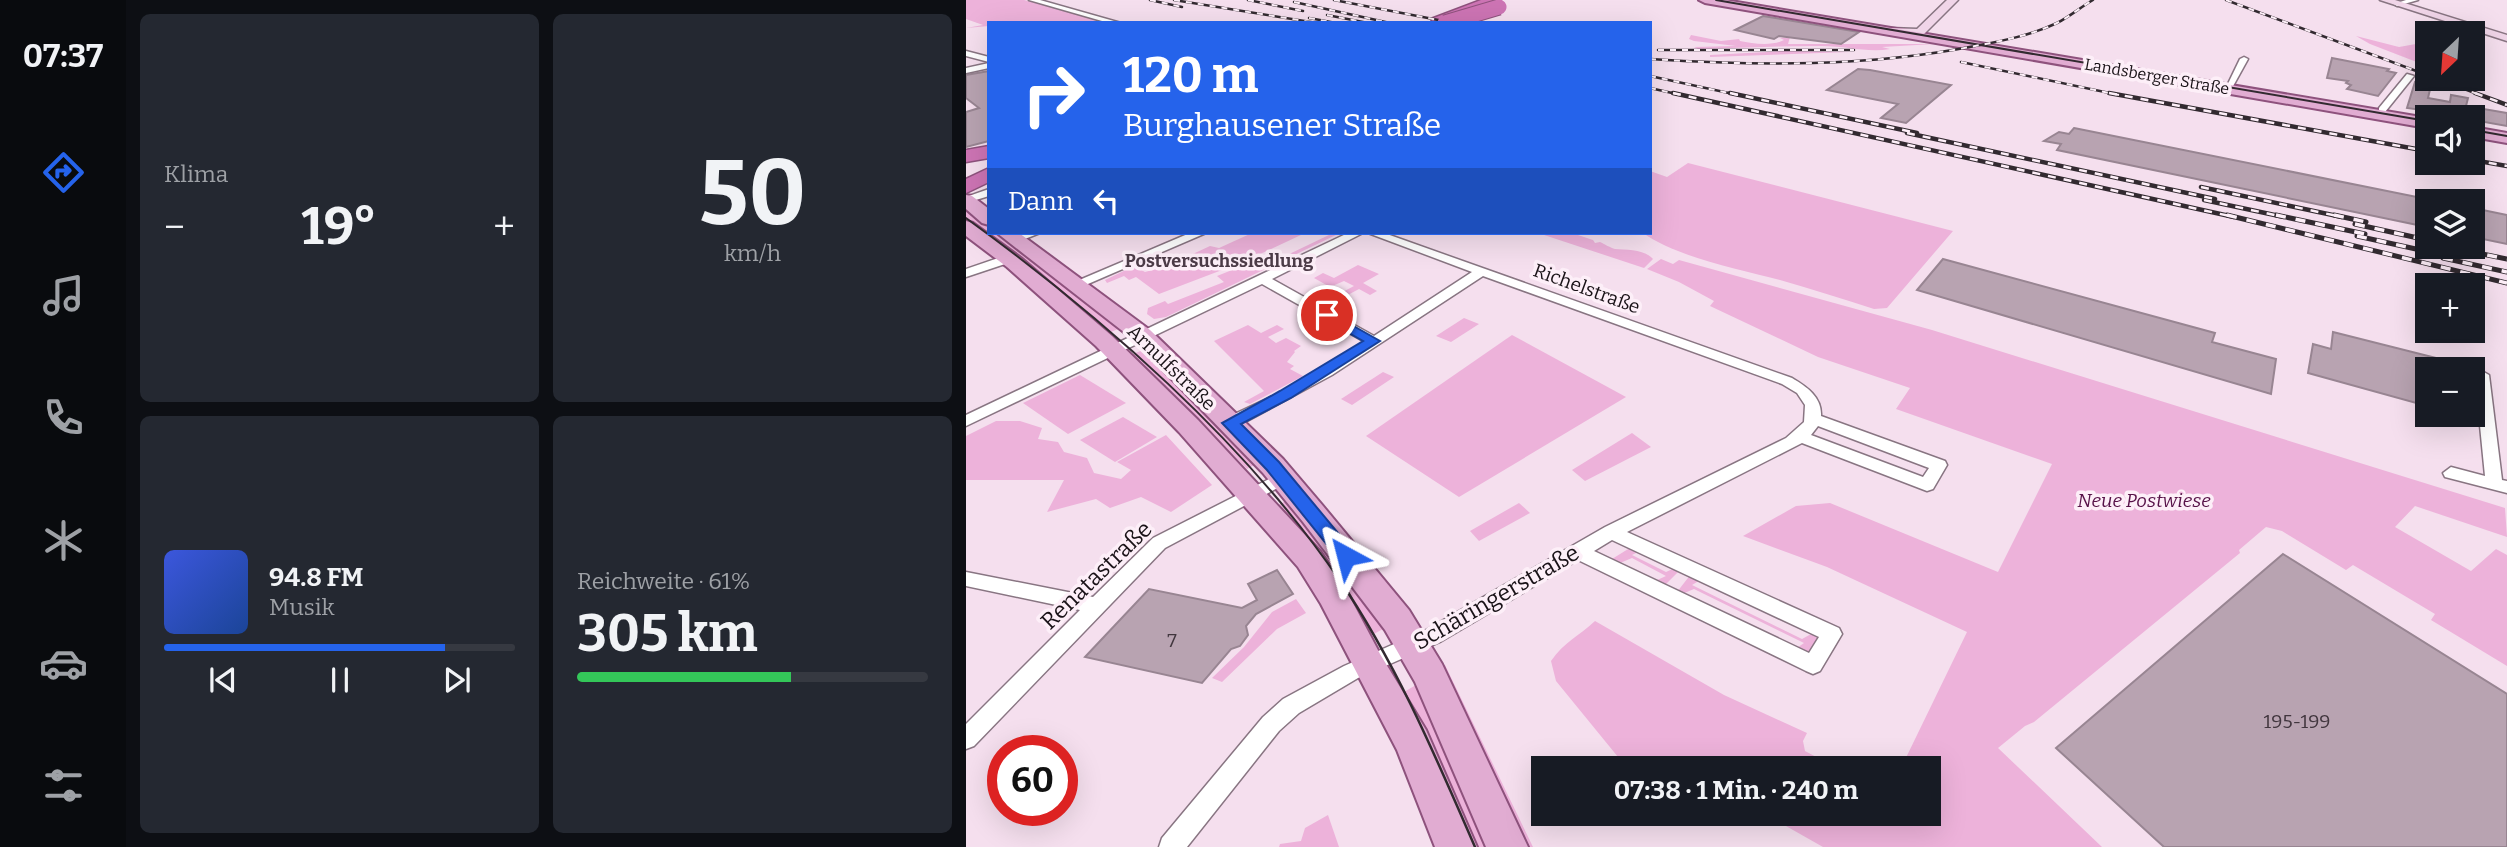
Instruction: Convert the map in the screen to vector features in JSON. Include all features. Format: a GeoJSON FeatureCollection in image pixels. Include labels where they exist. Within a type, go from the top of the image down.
{"type":"FeatureCollection","features":[{"type":"Feature","properties":{"kind":"highway"},"geometry":{"type":"LineString","coordinates":[[1432,21],[1480,0]]}},
{"type":"Feature","properties":{"kind":"highway"},"geometry":{"type":"LineString","coordinates":[[1434,21],[1502,3]]}},
{"type":"Feature","properties":{"kind":"highway"},"geometry":{"type":"LineString","coordinates":[[1450,21],[1502,3]]}},
{"type":"Feature","properties":{"kind":"highway"},"geometry":{"type":"LineString","coordinates":[[966,156],[987,152]]}},
{"type":"Feature","properties":{"kind":"highway"},"geometry":{"type":"LineString","coordinates":[[966,163],[987,158]]}},
{"type":"Feature","properties":{"kind":"highway"},"geometry":{"type":"LineString","coordinates":[[966,171],[987,166]]}},
{"type":"Feature","properties":{"kind":"highway"},"geometry":{"type":"LineString","coordinates":[[966,204],[987,177]]}},
{"type":"Feature","properties":{"kind":"main road","name":"Landsberger Straße"},"geometry":{"type":"LineString","coordinates":[[1705,0],[2382,110],[2415,118]]}},
{"type":"Feature","properties":{"kind":"main road","name":"Landsberger Straße"},"geometry":{"type":"LineString","coordinates":[[1731,0],[1923,31],[2415,119]]}},
{"type":"Feature","properties":{"kind":"main road"},"geometry":{"type":"LineString","coordinates":[[2485,130],[2507,133]]}},
{"type":"Feature","properties":{"kind":"main road"},"geometry":{"type":"LineString","coordinates":[[2485,132],[2507,138]]}},
{"type":"Feature","properties":{"kind":"main road"},"geometry":{"type":"LineString","coordinates":[[966,204],[987,218]]}},
{"type":"Feature","properties":{"kind":"main road","name":"Arnulfstraße"},"geometry":{"type":"LineString","coordinates":[[966,204],[987,220]]}},
{"type":"Feature","properties":{"kind":"main road","name":"Arnulfstraße"},"geometry":{"type":"LineString","coordinates":[[1016,241],[1142,335],[1283,478],[1397,620],[1430,675],[1507,847]]}},
{"type":"Feature","properties":{"kind":"main road","name":"Arnulfstraße"},"geometry":{"type":"LineString","coordinates":[[1016,241],[1052,292],[1112,349],[1309,559],[1334,597],[1368,664],[1413,742],[1456,847]]}},
{"type":"Feature","properties":{"kind":"street"},"geometry":{"type":"LineString","coordinates":[[1032,0],[1111,21]]}},
{"type":"Feature","properties":{"kind":"street"},"geometry":{"type":"LineString","coordinates":[[1923,31],[1954,0]]}},
{"type":"Feature","properties":{"kind":"street"},"geometry":{"type":"LineString","coordinates":[[2385,0],[2507,38]]}},
{"type":"Feature","properties":{"kind":"street"},"geometry":{"type":"LineString","coordinates":[[2397,4],[2415,0]]}},
{"type":"Feature","properties":{"kind":"street","name":"Landsberger Straße"},"geometry":{"type":"LineString","coordinates":[[1887,30],[1914,33],[1923,31]]}},
{"type":"Feature","properties":{"kind":"street"},"geometry":{"type":"LineString","coordinates":[[966,53],[987,62]]}},
{"type":"Feature","properties":{"kind":"street"},"geometry":{"type":"LineString","coordinates":[[2230,85],[2244,59]]}},
{"type":"Feature","properties":{"kind":"street"},"geometry":{"type":"LineString","coordinates":[[966,71],[987,64]]}},
{"type":"Feature","properties":{"kind":"street"},"geometry":{"type":"LineString","coordinates":[[2382,110],[2410,76]]}},
{"type":"Feature","properties":{"kind":"street"},"geometry":{"type":"LineString","coordinates":[[966,204],[987,193]]}},
{"type":"Feature","properties":{"kind":"street"},"geometry":{"type":"LineString","coordinates":[[1076,284],[1195,235]]}},
{"type":"Feature","properties":{"kind":"street"},"geometry":{"type":"LineString","coordinates":[[969,416],[1353,235]]}},
{"type":"Feature","properties":{"kind":"street","name":"Richelstraße"},"geometry":{"type":"LineString","coordinates":[[1380,235],[1787,381],[1809,397],[1813,404],[1814,419]]}},
{"type":"Feature","properties":{"kind":"street"},"geometry":{"type":"LineString","coordinates":[[966,273],[1016,241]]}},
{"type":"Feature","properties":{"kind":"street"},"geometry":{"type":"LineString","coordinates":[[1230,423],[1286,395],[1482,271]]}},
{"type":"Feature","properties":{"kind":"street"},"geometry":{"type":"LineString","coordinates":[[1263,279],[1373,341]]}},
{"type":"Feature","properties":{"kind":"street"},"geometry":{"type":"LineString","coordinates":[[2451,473],[2500,485],[2485,393]]}},
{"type":"Feature","properties":{"kind":"street"},"geometry":{"type":"LineString","coordinates":[[1801,437],[1927,485],[1939,465],[1814,419]]}},
{"type":"Feature","properties":{"kind":"street","name":"Schäringerstraße"},"geometry":{"type":"LineString","coordinates":[[1171,847],[1291,706],[1368,664],[1412,646],[1456,623],[1611,532],[1801,437],[1808,432],[1814,419]]}},
{"type":"Feature","properties":{"kind":"street","name":"Renatastraße"},"geometry":{"type":"LineString","coordinates":[[966,738],[1159,543],[1283,478]]}},
{"type":"Feature","properties":{"kind":"street"},"geometry":{"type":"LineString","coordinates":[[1577,551],[1813,665],[1832,634],[1611,532]]}},
{"type":"Feature","properties":{"kind":"street"},"geometry":{"type":"LineString","coordinates":[[966,579],[1096,606]]}},
{"type":"Feature","properties":{"kind":"green space"},"geometry":{"type":"Polygon","coordinates":[[[966,0],[1024,0],[1107,21],[987,21],[987,26],[966,28],[983,25],[966,19],[966,0]]]}},
{"type":"Feature","properties":{"kind":"green space"},"geometry":{"type":"Polygon","coordinates":[[[1691,35],[1721,41],[1739,39],[1763,44],[1780,42],[1784,40],[1780,38],[1790,37],[1788,44],[1934,44],[1882,47],[1890,49],[1873,50],[1822,46],[1698,49],[1694,47],[1736,46],[1694,41],[1689,39],[1691,35]]]}},
{"type":"Feature","properties":{"kind":"green space"},"geometry":{"type":"Polygon","coordinates":[[[2356,36],[2399,47],[2415,44],[2415,61],[2356,36]]]}},
{"type":"Feature","properties":{"kind":"green space"},"geometry":{"type":"Polygon","coordinates":[[[1784,51],[1849,52],[1710,57],[1710,55],[1784,51]]]}},
{"type":"Feature","properties":{"kind":"green space"},"geometry":{"type":"Polygon","coordinates":[[[1688,163],[1953,231],[1887,308],[1874,309],[1792,283],[1691,256],[1646,235],[1652,235],[1652,172],[1667,177],[1688,163]]]}},
{"type":"Feature","properties":{"kind":"green space"},"geometry":{"type":"Polygon","coordinates":[[[966,211],[987,224],[987,235],[1001,235],[1123,327],[1106,334],[1066,296],[966,222],[966,211]]]}},
{"type":"Feature","properties":{"kind":"green space"},"geometry":{"type":"Polygon","coordinates":[[[1248,235],[1301,235],[1243,262],[1159,294],[1136,277],[1129,280],[1124,276],[1107,283],[1105,280],[1134,266],[1145,272],[1167,266],[1210,246],[1219,248],[1248,235]]]}},
{"type":"Feature","properties":{"kind":"green space"},"geometry":{"type":"Polygon","coordinates":[[[1329,235],[1336,235],[1166,317],[1154,319],[1147,314],[1148,308],[1165,301],[1168,304],[1224,282],[1217,276],[1247,264],[1258,269],[1329,235]]]}},
{"type":"Feature","properties":{"kind":"green space"},"geometry":{"type":"Polygon","coordinates":[[[1544,235],[1578,235],[1615,249],[1640,252],[1653,259],[1644,268],[1544,235]]]}},
{"type":"Feature","properties":{"kind":"green space","name":"Neue Postwiese"},"geometry":{"type":"Polygon","coordinates":[[[1661,259],[1673,264],[1679,260],[1932,330],[2505,508],[2507,537],[2415,506],[2395,527],[2471,571],[2496,549],[2507,555],[2507,666],[2431,620],[2435,614],[2353,565],[2346,570],[2282,531],[2266,527],[2239,550],[2240,553],[2034,722],[1998,748],[2102,847],[1823,847],[1786,826],[1941,826],[1941,756],[1907,756],[1967,632],[1827,567],[1743,536],[1796,506],[1830,503],[1998,572],[2052,464],[1896,409],[1910,388],[1818,357],[1710,306],[1714,301],[1647,269],[1661,259]]]}},
{"type":"Feature","properties":{"kind":"green space"},"geometry":{"type":"Polygon","coordinates":[[[1358,265],[1379,274],[1363,283],[1377,291],[1370,295],[1359,289],[1344,297],[1339,294],[1354,286],[1344,281],[1330,287],[1314,278],[1323,273],[1334,278],[1358,265]]]}},
{"type":"Feature","properties":{"kind":"green space"},"geometry":{"type":"Polygon","coordinates":[[[1464,318],[1479,324],[1451,342],[1436,336],[1464,318]]]}},
{"type":"Feature","properties":{"kind":"green space"},"geometry":{"type":"Polygon","coordinates":[[[1248,325],[1261,333],[1277,325],[1284,329],[1268,337],[1276,343],[1286,338],[1301,346],[1287,362],[1294,366],[1290,369],[1303,376],[1250,404],[1244,402],[1264,391],[1214,341],[1248,325]]]}},
{"type":"Feature","properties":{"kind":"green space"},"geometry":{"type":"Polygon","coordinates":[[[1512,335],[1626,397],[1459,497],[1366,436],[1512,335]]]}},
{"type":"Feature","properties":{"kind":"green space"},"geometry":{"type":"Polygon","coordinates":[[[1145,349],[1258,463],[1247,469],[1212,433],[1207,435],[1190,413],[1131,355],[1145,349]]]}},
{"type":"Feature","properties":{"kind":"green space"},"geometry":{"type":"Polygon","coordinates":[[[1383,372],[1394,377],[1352,405],[1341,399],[1383,372]]]}},
{"type":"Feature","properties":{"kind":"green space"},"geometry":{"type":"Polygon","coordinates":[[[1080,375],[1126,403],[1068,434],[1023,403],[1080,375]]]}},
{"type":"Feature","properties":{"kind":"green space"},"geometry":{"type":"Polygon","coordinates":[[[1123,417],[1157,437],[1115,462],[1080,440],[1123,417]]]}},
{"type":"Feature","properties":{"kind":"green space"},"geometry":{"type":"Polygon","coordinates":[[[996,421],[1020,421],[1042,428],[1038,439],[1058,442],[1064,452],[1087,458],[1094,473],[1121,479],[1131,470],[1117,462],[1166,435],[1212,485],[1171,512],[1141,497],[1110,508],[1096,499],[1047,512],[1064,480],[966,480],[966,436],[996,421]]]}},
{"type":"Feature","properties":{"kind":"green space"},"geometry":{"type":"Polygon","coordinates":[[[1632,433],[1651,447],[1585,481],[1572,470],[1632,433]]]}},
{"type":"Feature","properties":{"kind":"green space"},"geometry":{"type":"Polygon","coordinates":[[[1294,497],[1385,628],[1368,637],[1274,507],[1294,497]]]}},
{"type":"Feature","properties":{"kind":"green space"},"geometry":{"type":"Polygon","coordinates":[[[1519,503],[1530,513],[1479,541],[1470,531],[1519,503]]]}},
{"type":"Feature","properties":{"kind":"green space"},"geometry":{"type":"Polygon","coordinates":[[[1633,546],[1642,550],[1632,555],[1666,572],[1677,567],[1680,570],[1665,585],[1655,581],[1666,576],[1632,558],[1620,563],[1612,559],[1633,546]]]}},
{"type":"Feature","properties":{"kind":"green space"},"geometry":{"type":"Polygon","coordinates":[[[1691,574],[1702,579],[1692,585],[1802,639],[1813,633],[1820,641],[1811,653],[1794,650],[1804,643],[1694,589],[1682,594],[1677,592],[1691,574]]]}},
{"type":"Feature","properties":{"kind":"green space"},"geometry":{"type":"Polygon","coordinates":[[[1296,599],[1306,613],[1277,629],[1222,682],[1212,678],[1244,647],[1272,612],[1296,599]]]}},
{"type":"Feature","properties":{"kind":"green space"},"geometry":{"type":"Polygon","coordinates":[[[1595,621],[1724,695],[1807,733],[1803,741],[1805,751],[1814,756],[1617,756],[1556,681],[1551,661],[1566,644],[1595,621]]]}},
{"type":"Feature","properties":{"kind":"green space"},"geometry":{"type":"Polygon","coordinates":[[[1445,665],[1533,847],[1524,847],[1438,668],[1445,665]]]}},
{"type":"Feature","properties":{"kind":"green space"},"geometry":{"type":"Polygon","coordinates":[[[1421,677],[1492,847],[1467,847],[1394,691],[1401,688],[1404,692],[1416,685],[1414,681],[1421,677]]]}},
{"type":"Feature","properties":{"kind":"green space"},"geometry":{"type":"Polygon","coordinates":[[[1328,815],[1339,847],[1279,847],[1280,844],[1301,841],[1305,828],[1328,815]]]}},
{"type":"Feature","properties":{"kind":"building"},"geometry":{"type":"Polygon","coordinates":[[[1763,16],[1859,32],[1841,44],[1779,36],[1774,39],[1735,30],[1763,16]]]}},
{"type":"Feature","properties":{"kind":"building"},"geometry":{"type":"Polygon","coordinates":[[[2332,58],[2389,69],[2387,71],[2396,73],[2378,96],[2347,89],[2351,85],[2346,83],[2348,81],[2327,78],[2332,58]]]}},
{"type":"Feature","properties":{"kind":"building"},"geometry":{"type":"Polygon","coordinates":[[[1858,69],[1951,85],[1906,123],[1881,118],[1898,104],[1827,90],[1858,69]]]}},
{"type":"Feature","properties":{"kind":"building"},"geometry":{"type":"Polygon","coordinates":[[[987,71],[987,142],[966,147],[966,112],[979,108],[966,98],[966,75],[987,71]]]}},
{"type":"Feature","properties":{"kind":"building"},"geometry":{"type":"Polygon","coordinates":[[[2415,82],[2415,91],[2430,91],[2428,98],[2450,102],[2451,95],[2468,98],[2466,105],[2415,105],[2415,109],[2407,108],[2415,82]]]}},
{"type":"Feature","properties":{"kind":"building"},"geometry":{"type":"Polygon","coordinates":[[[2485,109],[2507,113],[2507,126],[2485,122],[2485,109]]]}},
{"type":"Feature","properties":{"kind":"building"},"geometry":{"type":"Polygon","coordinates":[[[2074,128],[2415,197],[2415,225],[2057,150],[2061,144],[2044,141],[2059,132],[2069,134],[2074,128]]]}},
{"type":"Feature","properties":{"kind":"building"},"geometry":{"type":"Polygon","coordinates":[[[2485,210],[2507,215],[2507,244],[2485,239],[2485,210]]]}},
{"type":"Feature","properties":{"kind":"building"},"geometry":{"type":"Polygon","coordinates":[[[1943,259],[2215,333],[2212,342],[2276,359],[2271,394],[1917,290],[1943,259]]]}},
{"type":"Feature","properties":{"kind":"building"},"geometry":{"type":"Polygon","coordinates":[[[2333,332],[2432,357],[2415,357],[2415,403],[2308,373],[2313,344],[2331,349],[2333,332]]]}},
{"type":"Feature","properties":{"kind":"building"},"geometry":{"type":"Polygon","coordinates":[[[2283,554],[2507,694],[2507,847],[2164,847],[2056,748],[2283,554]]]}},
{"type":"Feature","properties":{"kind":"building"},"geometry":{"type":"Polygon","coordinates":[[[1277,570],[1293,594],[1256,614],[1246,626],[1248,635],[1240,646],[1231,649],[1202,683],[1085,657],[1149,589],[1242,608],[1257,600],[1248,584],[1277,570]]]}},
{"type":"Feature","properties":{"kind":"tram line"},"geometry":{"type":"LineString","coordinates":[[1716,0],[2415,119]]}},
{"type":"Feature","properties":{"kind":"tram line"},"geometry":{"type":"LineString","coordinates":[[2485,132],[2507,136]]}},
{"type":"Feature","properties":{"kind":"tram line"},"geometry":{"type":"LineString","coordinates":[[966,218],[987,234]]}},
{"type":"Feature","properties":{"kind":"tram line"},"geometry":{"type":"LineString","coordinates":[[989,235],[1119,339],[1216,431],[1261,479],[1340,581]]}},
{"type":"Feature","properties":{"kind":"tram line"},"geometry":{"type":"LineString","coordinates":[[1339,579],[1397,676],[1475,847]]}},
{"type":"Feature","properties":{"kind":"railway"},"geometry":{"type":"LineString","coordinates":[[1150,0],[1182,7]]}},
{"type":"Feature","properties":{"kind":"railway"},"geometry":{"type":"LineString","coordinates":[[1174,0],[1305,21]]}},
{"type":"Feature","properties":{"kind":"railway"},"geometry":{"type":"LineString","coordinates":[[1248,0],[1303,11]]}},
{"type":"Feature","properties":{"kind":"railway"},"geometry":{"type":"LineString","coordinates":[[1334,0],[1444,21]]}},
{"type":"Feature","properties":{"kind":"railway"},"geometry":{"type":"LineString","coordinates":[[1652,59],[1772,64],[1854,61],[1935,53],[1996,42],[2037,31],[2062,21],[2093,0]]}},
{"type":"Feature","properties":{"kind":"railway"},"geometry":{"type":"LineString","coordinates":[[2226,0],[2415,71]]}},
{"type":"Feature","properties":{"kind":"railway"},"geometry":{"type":"LineString","coordinates":[[1294,2],[1381,21]]}},
{"type":"Feature","properties":{"kind":"railway"},"geometry":{"type":"LineString","coordinates":[[1327,15],[1358,21]]}},
{"type":"Feature","properties":{"kind":"railway"},"geometry":{"type":"LineString","coordinates":[[1309,18],[1325,21]]}},
{"type":"Feature","properties":{"kind":"railway"},"geometry":{"type":"LineString","coordinates":[[1658,50],[1854,50]]}},
{"type":"Feature","properties":{"kind":"railway"},"geometry":{"type":"LineString","coordinates":[[1961,62],[2112,94]]}},
{"type":"Feature","properties":{"kind":"railway"},"geometry":{"type":"LineString","coordinates":[[1652,76],[1738,95]]}},
{"type":"Feature","properties":{"kind":"railway"},"geometry":{"type":"LineString","coordinates":[[1652,88],[1681,95]]}},
{"type":"Feature","properties":{"kind":"railway"},"geometry":{"type":"LineString","coordinates":[[2470,91],[2480,95]]}},
{"type":"Feature","properties":{"kind":"railway"},"geometry":{"type":"LineString","coordinates":[[1673,93],[2234,217]]}},
{"type":"Feature","properties":{"kind":"railway"},"geometry":{"type":"LineString","coordinates":[[1730,93],[1917,133]]}},
{"type":"Feature","properties":{"kind":"railway"},"geometry":{"type":"LineString","coordinates":[[2475,93],[2507,105]]}},
{"type":"Feature","properties":{"kind":"railway"},"geometry":{"type":"LineString","coordinates":[[2112,94],[2415,149]]}},
{"type":"Feature","properties":{"kind":"railway"},"geometry":{"type":"LineString","coordinates":[[2112,94],[2119,95]]}},
{"type":"Feature","properties":{"kind":"railway"},"geometry":{"type":"LineString","coordinates":[[1907,133],[2215,199]]}},
{"type":"Feature","properties":{"kind":"railway"},"geometry":{"type":"LineString","coordinates":[[2485,162],[2507,166]]}},
{"type":"Feature","properties":{"kind":"railway"},"geometry":{"type":"LineString","coordinates":[[2201,187],[2342,217]]}},
{"type":"Feature","properties":{"kind":"railway"},"geometry":{"type":"LineString","coordinates":[[2204,200],[2284,217]]}},
{"type":"Feature","properties":{"kind":"railway"},"geometry":{"type":"LineString","coordinates":[[2227,215],[2507,283]]}},
{"type":"Feature","properties":{"kind":"railway"},"geometry":{"type":"LineString","coordinates":[[2276,215],[2365,234]]}},
{"type":"Feature","properties":{"kind":"railway"},"geometry":{"type":"LineString","coordinates":[[2334,215],[2366,222]]}},
{"type":"Feature","properties":{"kind":"railway"},"geometry":{"type":"LineString","coordinates":[[2355,224],[2415,237]]}},
{"type":"Feature","properties":{"kind":"railway"},"geometry":{"type":"LineString","coordinates":[[2357,236],[2415,249]]}},
{"type":"Feature","properties":{"kind":"railway"},"geometry":{"type":"LineString","coordinates":[[2485,255],[2507,259]]}},
{"type":"Feature","properties":{"kind":"railway"},"geometry":{"type":"LineString","coordinates":[[2448,259],[2507,272]]}},
{"type":"Feature","properties":{"kind":"district","name":"Postversuchssiedlung"},"geometry":{"type":"Point","coordinates":[1219,261]}},
{"type":"Feature","properties":{"kind":"route"},"geometry":{"type":"LineString","coordinates":[[1327,315],[1373,341],[1286,395],[1230,423],[1273,466],[1346,556]]}}]}
